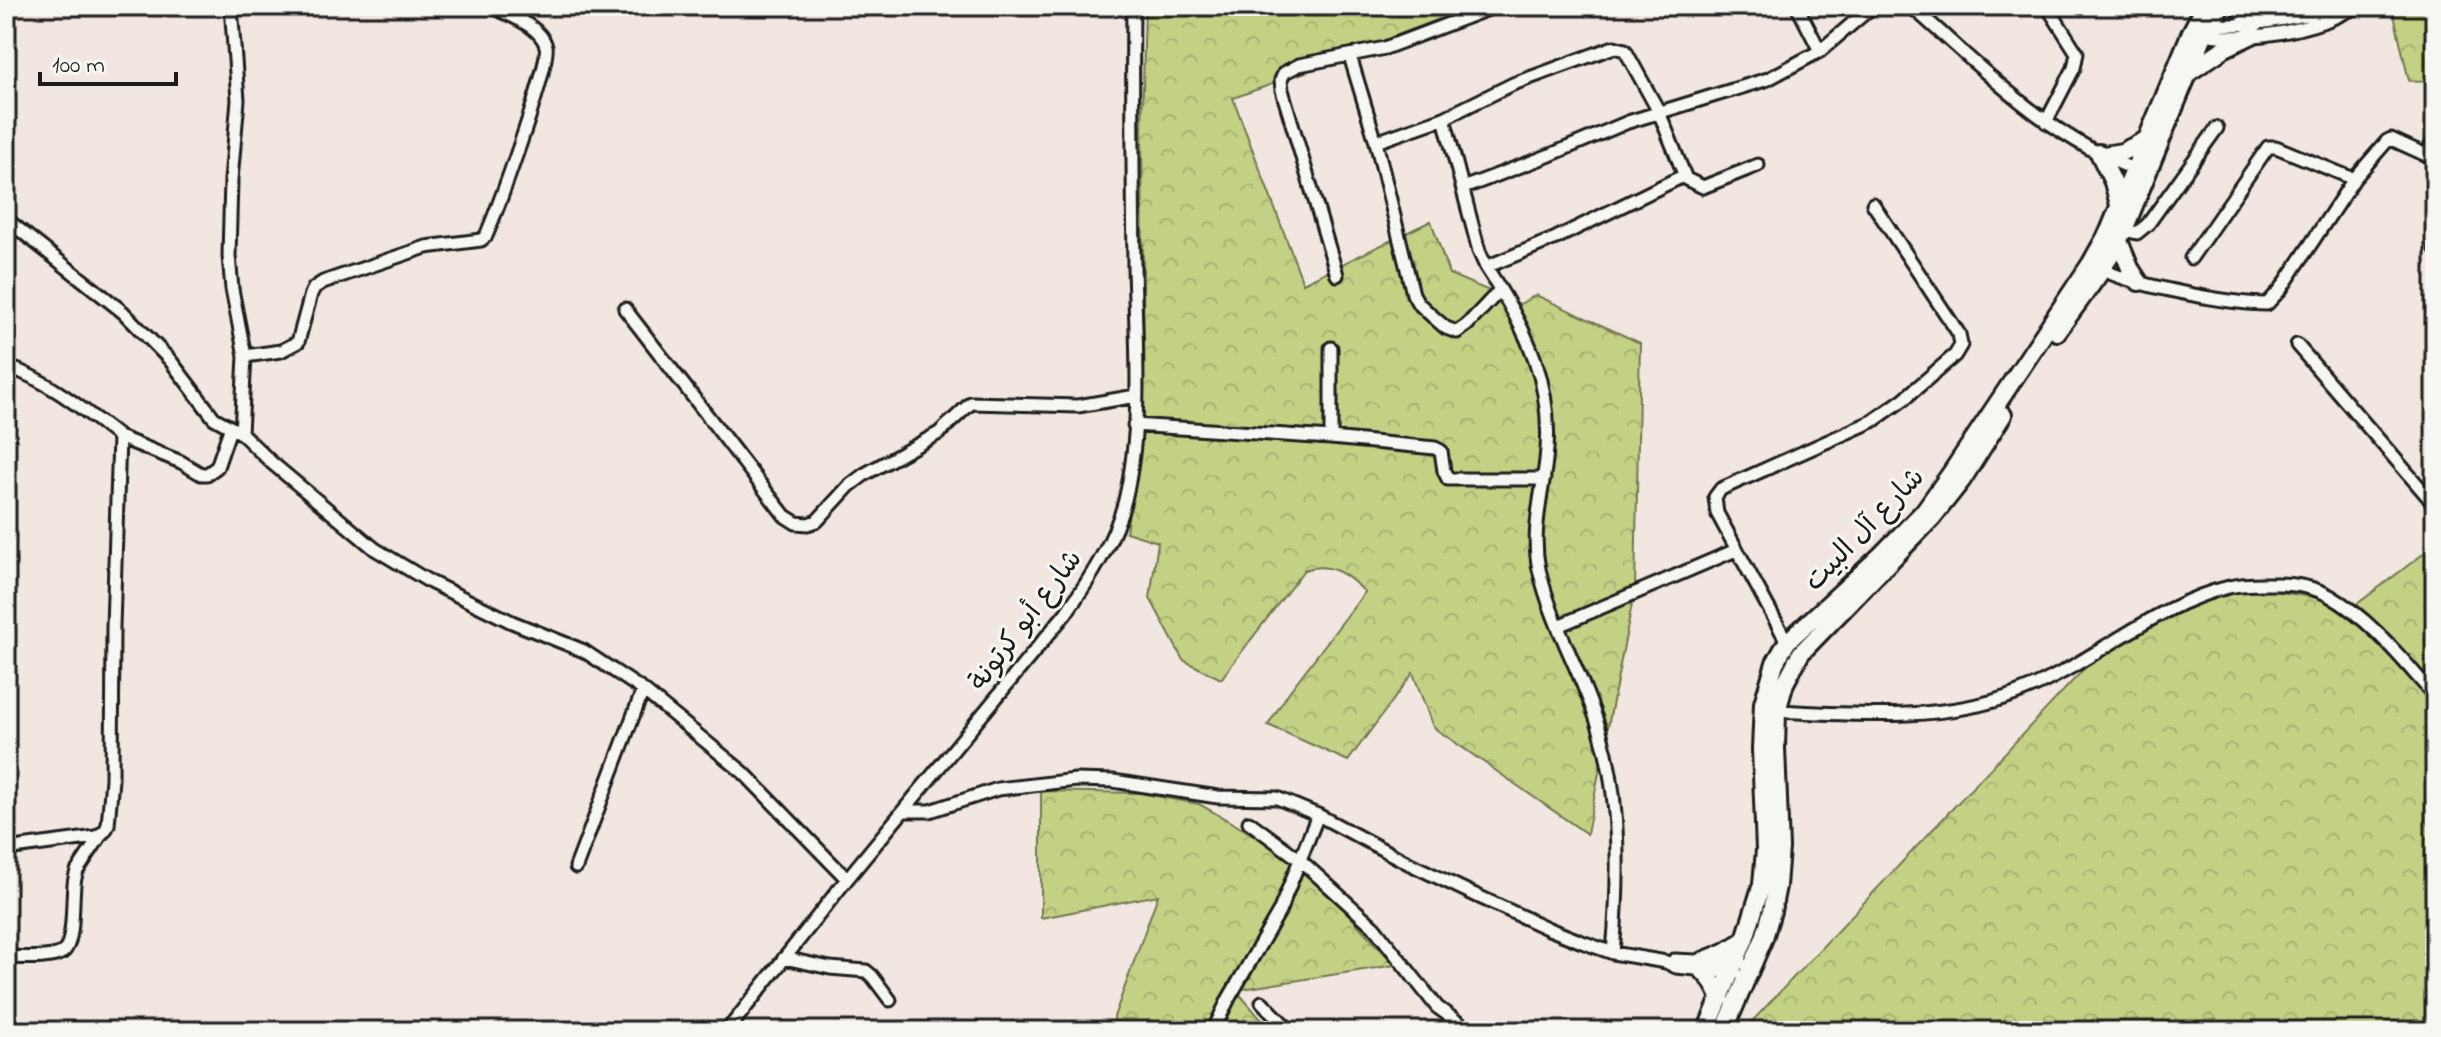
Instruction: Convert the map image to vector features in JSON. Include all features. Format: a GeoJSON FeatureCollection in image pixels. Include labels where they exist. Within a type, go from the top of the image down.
{"type":"FeatureCollection","features":[{"type":"Feature","properties":{"kind":"street"},"geometry":{"type":"LineString","coordinates":[[6,366],[61,394],[119,437],[181,462],[201,474],[207,474],[217,467],[235,431],[245,356],[229,256],[238,100],[231,6]]}},
{"type":"Feature","properties":{"kind":"street"},"geometry":{"type":"LineString","coordinates":[[245,356],[281,351],[298,342],[311,294],[323,282],[426,247],[481,240],[486,236],[537,93],[546,57],[546,45],[539,35],[524,23],[491,6]]}},
{"type":"Feature","properties":{"kind":"street","name":"شارع أبو كرتونة"},"geometry":{"type":"LineString","coordinates":[[727,1031],[847,879],[1066,613],[1091,576],[1115,528],[1124,502],[1136,396],[1133,6]]}},
{"type":"Feature","properties":{"kind":"street"},"geometry":{"type":"LineString","coordinates":[[1337,275],[1290,122],[1281,80],[1288,70],[1299,65],[1385,48],[1474,10],[1496,6]]}},
{"type":"Feature","properties":{"kind":"street"},"geometry":{"type":"LineString","coordinates":[[1797,6],[1820,51]]}},
{"type":"Feature","properties":{"kind":"street"},"geometry":{"type":"LineString","coordinates":[[1463,188],[1659,112],[1768,79],[1820,51],[1873,6]]}},
{"type":"Feature","properties":{"kind":"street"},"geometry":{"type":"LineString","coordinates":[[1911,6],[2046,122],[2101,154],[2140,172]]}},
{"type":"Feature","properties":{"kind":"street"},"geometry":{"type":"LineString","coordinates":[[2046,122],[2074,68],[2077,53],[2047,6]]}},
{"type":"Feature","properties":{"kind":"street","name":"شارع آل البيت"},"geometry":{"type":"LineString","coordinates":[[1724,1031],[1752,969],[1772,911],[1779,871],[1777,711],[1785,683],[1801,653],[1932,518],[1962,480],[2052,338],[2096,266],[2119,205],[2140,172],[2190,71],[2205,6]]}},
{"type":"Feature","properties":{"kind":"street","name":"شارع آل البيت"},"geometry":{"type":"LineString","coordinates":[[1706,1031],[1745,939],[1764,870],[1763,703],[1775,663],[1787,642],[1924,511],[2096,266],[2122,236],[2146,140],[2200,28],[2221,6]]}},
{"type":"Feature","properties":{"kind":"street"},"geometry":{"type":"LineString","coordinates":[[2238,6],[2253,29]]}},
{"type":"Feature","properties":{"kind":"street"},"geometry":{"type":"LineString","coordinates":[[2200,28],[2224,37],[2253,29],[2317,23],[2360,6]]}},
{"type":"Feature","properties":{"kind":"street"},"geometry":{"type":"LineString","coordinates":[[2190,71],[2253,29]]}},
{"type":"Feature","properties":{"kind":"street"},"geometry":{"type":"LineString","coordinates":[[1376,142],[1444,118],[1513,84],[1614,47],[1625,50],[1659,112],[1683,176],[1703,187],[1758,165]]}},
{"type":"Feature","properties":{"kind":"street"},"geometry":{"type":"LineString","coordinates":[[1350,56],[1376,142],[1409,280],[1418,303],[1446,328],[1457,332],[1500,290]]}},
{"type":"Feature","properties":{"kind":"street"},"geometry":{"type":"LineString","coordinates":[[1444,118],[1479,251],[1525,335],[1544,392],[1549,427],[1535,532],[1537,550],[1546,594],[1601,734],[1608,767],[1617,882],[1613,953]]}},
{"type":"Feature","properties":{"kind":"street"},"geometry":{"type":"LineString","coordinates":[[2139,282],[2130,268],[2122,236],[2137,233],[2148,224],[2217,128]]}},
{"type":"Feature","properties":{"kind":"street"},"geometry":{"type":"LineString","coordinates":[[2096,266],[2139,282],[2267,304],[2281,289],[2354,179],[2389,140],[2430,157],[2435,139]]}},
{"type":"Feature","properties":{"kind":"street"},"geometry":{"type":"LineString","coordinates":[[2101,154],[2122,152],[2146,140]]}},
{"type":"Feature","properties":{"kind":"street"},"geometry":{"type":"LineString","coordinates":[[2191,258],[2268,147],[2276,147],[2354,179]]}},
{"type":"Feature","properties":{"kind":"street"},"geometry":{"type":"LineString","coordinates":[[2101,154],[2119,205]]}},
{"type":"Feature","properties":{"kind":"street"},"geometry":{"type":"LineString","coordinates":[[1486,267],[1556,238],[1683,176]]}},
{"type":"Feature","properties":{"kind":"street"},"geometry":{"type":"LineString","coordinates":[[1787,642],[1736,550],[1715,506],[1715,497],[1721,489],[1873,421],[1935,375],[1959,351],[1959,334],[1873,204]]}},
{"type":"Feature","properties":{"kind":"street"},"geometry":{"type":"LineString","coordinates":[[6,219],[123,312],[170,360],[214,418],[235,431],[392,560],[512,622],[584,651],[643,690],[744,773],[847,879]]}},
{"type":"Feature","properties":{"kind":"street"},"geometry":{"type":"LineString","coordinates":[[2435,238],[2435,248]]}},
{"type":"Feature","properties":{"kind":"street"},"geometry":{"type":"LineString","coordinates":[[625,309],[776,505],[796,523],[817,521],[849,486],[939,433],[971,403],[1078,406],[1136,396]]}},
{"type":"Feature","properties":{"kind":"street"},"geometry":{"type":"LineString","coordinates":[[2297,345],[2435,505]]}},
{"type":"Feature","properties":{"kind":"street"},"geometry":{"type":"LineString","coordinates":[[1331,348],[1331,438]]}},
{"type":"Feature","properties":{"kind":"street"},"geometry":{"type":"LineString","coordinates":[[1134,425],[1440,448],[1448,479],[1544,479]]}},
{"type":"Feature","properties":{"kind":"street"},"geometry":{"type":"LineString","coordinates":[[6,957],[51,956],[67,947],[72,928],[75,878],[108,825],[112,779],[119,437]]}},
{"type":"Feature","properties":{"kind":"street"},"geometry":{"type":"LineString","coordinates":[[1558,626],[1736,550]]}},
{"type":"Feature","properties":{"kind":"street"},"geometry":{"type":"LineString","coordinates":[[1777,711],[1851,714],[1911,712],[1954,710],[1989,703],[2044,682],[2146,623],[2207,593],[2231,586],[2260,584],[2288,584],[2328,595],[2385,639],[2435,696]]}},
{"type":"Feature","properties":{"kind":"street"},"geometry":{"type":"LineString","coordinates":[[576,867],[643,690]]}},
{"type":"Feature","properties":{"kind":"street"},"geometry":{"type":"LineString","coordinates":[[903,811],[930,811],[998,789],[1087,780],[1218,797],[1277,798],[1318,815],[1414,866],[1549,929],[1613,953],[1666,962],[1676,967],[1703,965],[1752,969]]}},
{"type":"Feature","properties":{"kind":"street"},"geometry":{"type":"LineString","coordinates":[[1213,1031],[1279,912],[1318,815]]}},
{"type":"Feature","properties":{"kind":"street"},"geometry":{"type":"LineString","coordinates":[[1249,822],[1299,859],[1378,931],[1444,1013],[1470,1031]]}},
{"type":"Feature","properties":{"kind":"street"},"geometry":{"type":"LineString","coordinates":[[6,849],[101,835]]}},
{"type":"Feature","properties":{"kind":"street"},"geometry":{"type":"LineString","coordinates":[[1703,965],[1745,939]]}},
{"type":"Feature","properties":{"kind":"street"},"geometry":{"type":"LineString","coordinates":[[784,958],[830,968],[866,971],[890,1000]]}},
{"type":"Feature","properties":{"kind":"street"},"geometry":{"type":"LineString","coordinates":[[1703,965],[1721,998]]}},
{"type":"Feature","properties":{"kind":"street"},"geometry":{"type":"LineString","coordinates":[[1262,1002],[1290,1031]]}},
{"type":"Feature","properties":{"kind":"street"},"geometry":{"type":"LineString","coordinates":[[1444,1013],[1445,1031]]}},
{"type":"Feature","properties":{"kind":"green space"},"geometry":{"type":"Polygon","coordinates":[[[1145,6],[1490,6],[1233,98],[1303,283],[1431,221],[1449,274],[1520,304],[1536,295],[1640,343],[1635,589],[1587,834],[1433,727],[1413,673],[1348,761],[1268,725],[1289,692],[1365,592],[1338,571],[1322,567],[1304,570],[1221,679],[1183,660],[1150,598],[1158,542],[1126,532],[1144,413],[1142,127],[1145,6]]]}},
{"type":"Feature","properties":{"kind":"green space"},"geometry":{"type":"Polygon","coordinates":[[[2392,6],[2435,6],[2435,80],[2409,81],[2392,6]]]}},
{"type":"Feature","properties":{"kind":"green space"},"geometry":{"type":"Polygon","coordinates":[[[2435,545],[2435,1031],[1743,1031],[2098,654],[2235,585],[2357,604],[2435,545]]]}},
{"type":"Feature","properties":{"kind":"green space"},"geometry":{"type":"Polygon","coordinates":[[[1041,791],[1139,793],[1199,804],[1285,853],[1335,900],[1395,965],[1236,990],[1271,1031],[1115,1031],[1114,1017],[1158,895],[1041,918],[1041,791]]]}}]}
